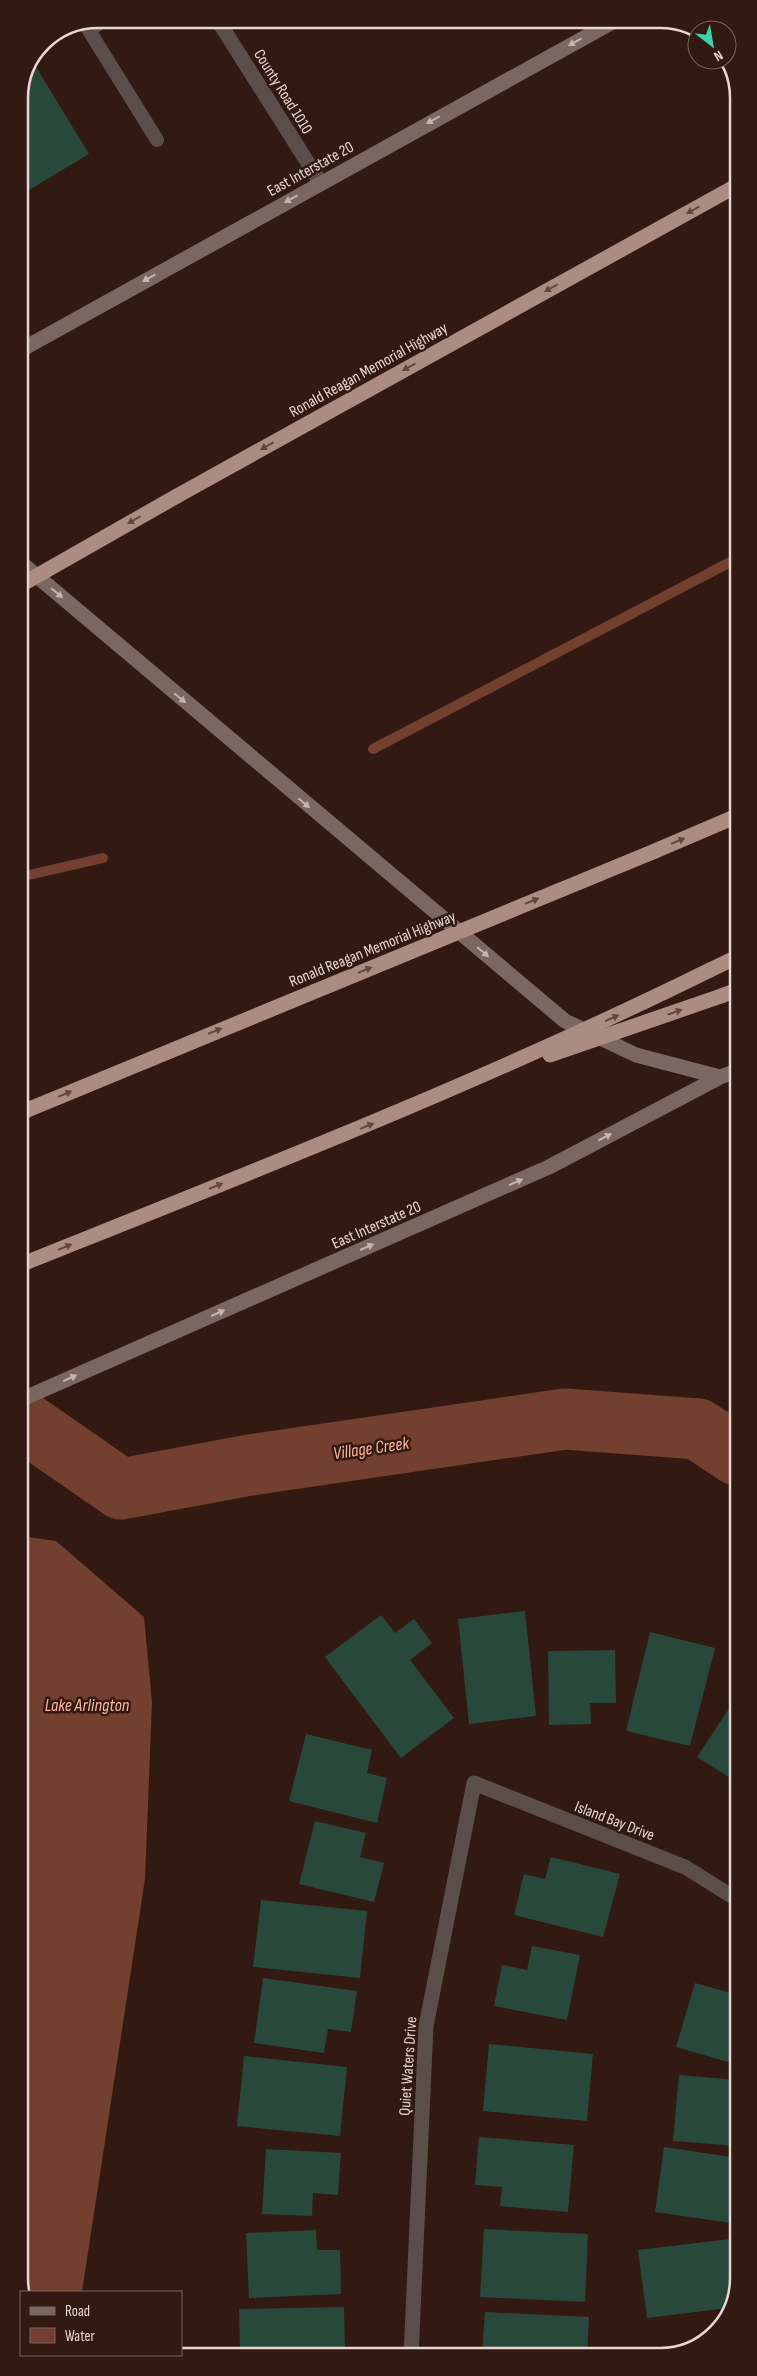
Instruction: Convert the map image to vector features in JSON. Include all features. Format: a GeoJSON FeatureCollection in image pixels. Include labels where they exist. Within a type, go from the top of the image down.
{"type":"FeatureCollection","features":[{"type":"Feature","properties":{"kind":"highway","name":"Ronald Reagan Memorial Highway"},"geometry":{"type":"LineString","coordinates":[[27,582],[177,496],[730,189]]}},
{"type":"Feature","properties":{"kind":"highway","name":"Ronald Reagan Memorial Highway"},"geometry":{"type":"LineString","coordinates":[[27,1110],[730,819]]}},
{"type":"Feature","properties":{"kind":"highway"},"geometry":{"type":"LineString","coordinates":[[27,1262],[379,1121],[617,1016],[730,960]]}},
{"type":"Feature","properties":{"kind":"highway"},"geometry":{"type":"LineString","coordinates":[[447,1091],[730,992]]}},
{"type":"Feature","properties":{"kind":"main road","name":"East Interstate 20"},"geometry":{"type":"LineString","coordinates":[[27,347],[320,182],[602,28]]}},
{"type":"Feature","properties":{"kind":"main road"},"geometry":{"type":"LineString","coordinates":[[27,568],[565,1021],[636,1055],[720,1077]]}},
{"type":"Feature","properties":{"kind":"main road","name":"East Interstate 20"},"geometry":{"type":"LineString","coordinates":[[27,1397],[549,1167],[730,1073]]}},
{"type":"Feature","properties":{"kind":"street","name":"County Road 1010"},"geometry":{"type":"LineString","coordinates":[[222,27],[320,182]]}},
{"type":"Feature","properties":{"kind":"street","name":"Island Bay Drive"},"geometry":{"type":"LineString","coordinates":[[474,1784],[685,1866],[730,1895]]}},
{"type":"Feature","properties":{"kind":"street","name":"Quiet Waters Drive"},"geometry":{"type":"LineString","coordinates":[[411,2348],[426,2026],[474,1784]]}},
{"type":"Feature","properties":{"kind":"lane"},"geometry":{"type":"LineString","coordinates":[[88,28],[157,140]]}},
{"type":"Feature","properties":{"kind":"water","name":"Lake Arlington"},"geometry":{"type":"Polygon","coordinates":[[[27,1537],[56,1541],[144,1617],[152,1702],[145,1879],[82,2291],[29,2291],[27,2278],[27,1537]]]}},
{"type":"Feature","properties":{"kind":"building"},"geometry":{"type":"Polygon","coordinates":[[[35,66],[89,154],[27,191],[27,98],[29,84],[35,66]]]}},
{"type":"Feature","properties":{"kind":"building"},"geometry":{"type":"Polygon","coordinates":[[[525,1611],[536,1716],[469,1724],[458,1619],[525,1611]]]}},
{"type":"Feature","properties":{"kind":"building"},"geometry":{"type":"Polygon","coordinates":[[[381,1615],[395,1633],[414,1619],[432,1643],[410,1660],[454,1718],[401,1758],[325,1657],[381,1615]]]}},
{"type":"Feature","properties":{"kind":"building"},"geometry":{"type":"Polygon","coordinates":[[[650,1632],[715,1648],[690,1746],[626,1731],[650,1632]]]}},
{"type":"Feature","properties":{"kind":"building"},"geometry":{"type":"Polygon","coordinates":[[[615,1650],[616,1703],[590,1703],[591,1724],[549,1725],[548,1651],[615,1650]]]}},
{"type":"Feature","properties":{"kind":"building"},"geometry":{"type":"Polygon","coordinates":[[[730,1707],[730,1778],[697,1757],[730,1707]]]}},
{"type":"Feature","properties":{"kind":"building"},"geometry":{"type":"Polygon","coordinates":[[[306,1734],[372,1750],[367,1773],[387,1778],[377,1823],[289,1801],[306,1734]]]}},
{"type":"Feature","properties":{"kind":"building"},"geometry":{"type":"Polygon","coordinates":[[[315,1821],[366,1833],[360,1857],[384,1863],[374,1902],[299,1884],[315,1821]]]}},
{"type":"Feature","properties":{"kind":"building"},"geometry":{"type":"Polygon","coordinates":[[[551,1857],[620,1874],[603,1937],[514,1915],[524,1874],[545,1879],[551,1857]]]}},
{"type":"Feature","properties":{"kind":"building"},"geometry":{"type":"Polygon","coordinates":[[[261,1900],[367,1911],[360,1978],[253,1967],[261,1900]]]}},
{"type":"Feature","properties":{"kind":"building"},"geometry":{"type":"Polygon","coordinates":[[[532,1946],[580,1955],[567,2020],[494,2006],[502,1965],[527,1970],[532,1946]]]}},
{"type":"Feature","properties":{"kind":"building"},"geometry":{"type":"Polygon","coordinates":[[[263,1978],[357,1991],[351,2032],[328,2029],[324,2053],[254,2043],[263,1978]]]}},
{"type":"Feature","properties":{"kind":"building"},"geometry":{"type":"Polygon","coordinates":[[[695,1983],[730,1993],[730,2063],[676,2047],[695,1983]]]}},
{"type":"Feature","properties":{"kind":"building"},"geometry":{"type":"Polygon","coordinates":[[[489,2044],[593,2054],[587,2121],[483,2111],[489,2044]]]}},
{"type":"Feature","properties":{"kind":"building"},"geometry":{"type":"Polygon","coordinates":[[[244,2056],[347,2067],[340,2136],[237,2126],[244,2056]]]}},
{"type":"Feature","properties":{"kind":"building"},"geometry":{"type":"Polygon","coordinates":[[[679,2075],[730,2079],[730,2145],[673,2141],[679,2075]]]}},
{"type":"Feature","properties":{"kind":"building"},"geometry":{"type":"Polygon","coordinates":[[[479,2137],[574,2145],[568,2212],[500,2206],[502,2187],[475,2185],[479,2137]]]}},
{"type":"Feature","properties":{"kind":"building"},"geometry":{"type":"Polygon","coordinates":[[[664,2147],[730,2157],[730,2223],[655,2212],[664,2147]]]}},
{"type":"Feature","properties":{"kind":"building"},"geometry":{"type":"Polygon","coordinates":[[[266,2149],[341,2153],[338,2195],[313,2193],[312,2216],[262,2214],[266,2149]]]}},
{"type":"Feature","properties":{"kind":"building"},"geometry":{"type":"Polygon","coordinates":[[[484,2229],[588,2234],[585,2302],[480,2297],[484,2229]]]}},
{"type":"Feature","properties":{"kind":"building"},"geometry":{"type":"Polygon","coordinates":[[[316,2230],[317,2250],[340,2250],[341,2294],[249,2298],[246,2233],[316,2230]]]}},
{"type":"Feature","properties":{"kind":"building"},"geometry":{"type":"Polygon","coordinates":[[[730,2239],[729,2287],[722,2309],[647,2318],[638,2250],[730,2239]]]}},
{"type":"Feature","properties":{"kind":"building"},"geometry":{"type":"Polygon","coordinates":[[[344,2307],[345,2348],[240,2348],[239,2309],[344,2307]]]}},
{"type":"Feature","properties":{"kind":"building"},"geometry":{"type":"Polygon","coordinates":[[[485,2312],[589,2317],[587,2348],[482,2348],[485,2312]]]}},
{"type":"Feature","properties":{"kind":"waterway"},"geometry":{"type":"LineString","coordinates":[[373,749],[730,562]]}},
{"type":"Feature","properties":{"kind":"waterway"},"geometry":{"type":"LineString","coordinates":[[27,875],[103,858]]}},
{"type":"Feature","properties":{"kind":"waterway","name":"Village Creek"},"geometry":{"type":"LineString","coordinates":[[27,1424],[121,1489],[250,1465],[565,1419],[698,1429],[730,1450]]}}]}
